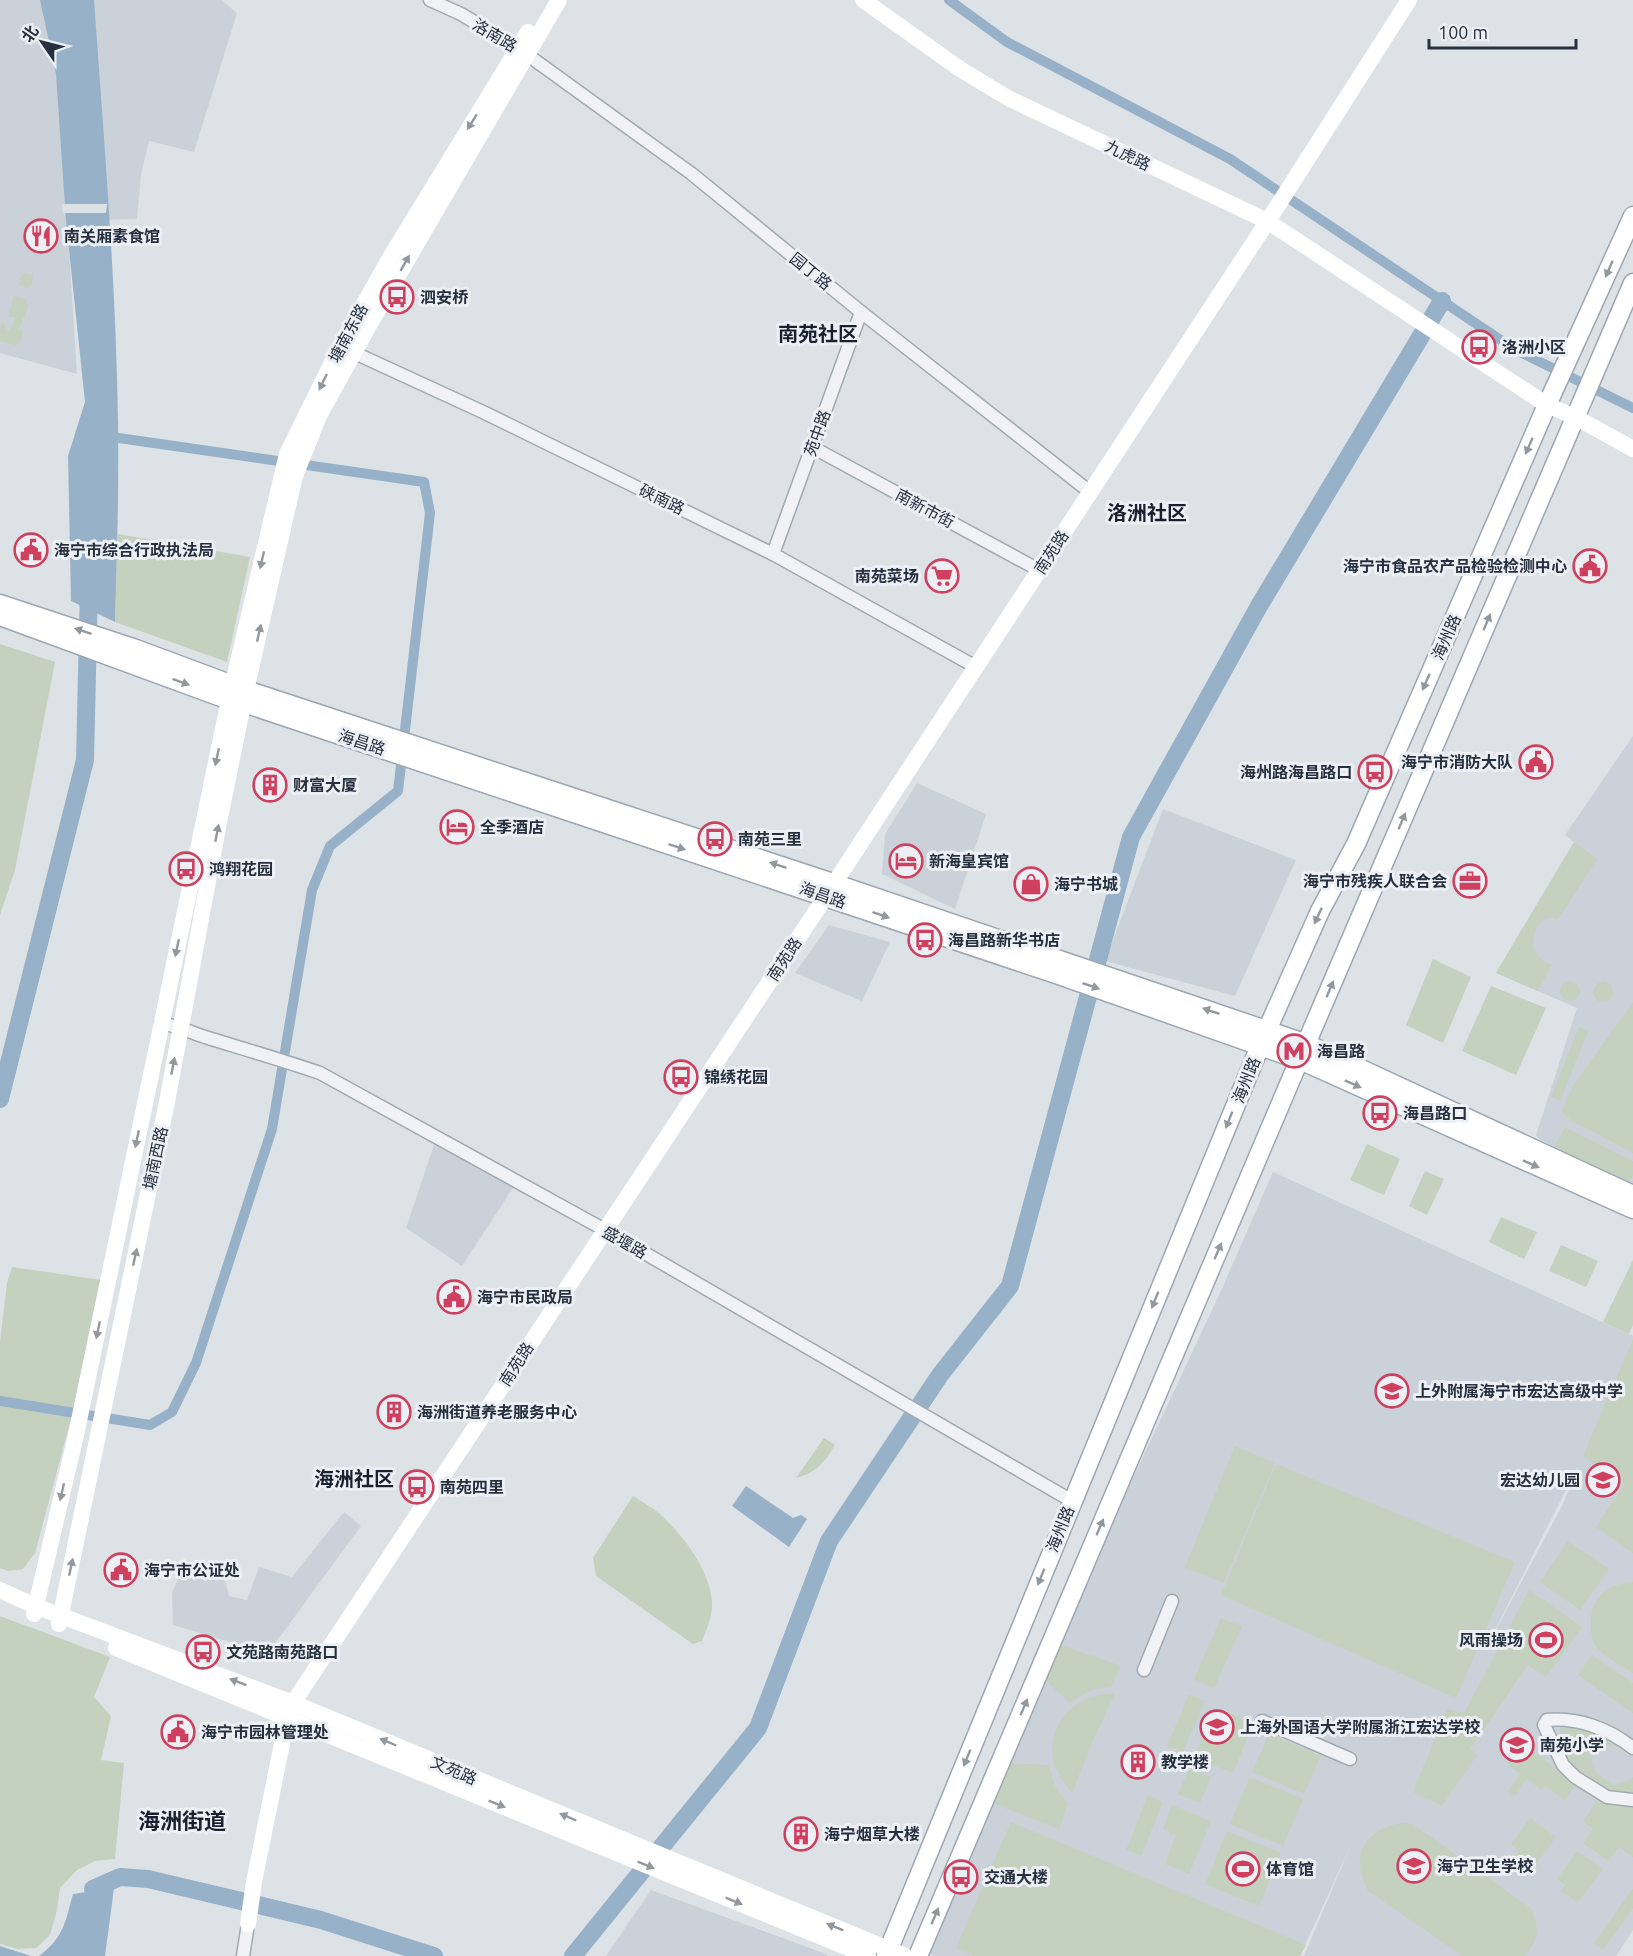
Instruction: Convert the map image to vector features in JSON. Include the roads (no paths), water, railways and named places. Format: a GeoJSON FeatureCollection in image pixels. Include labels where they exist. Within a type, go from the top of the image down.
{"type":"FeatureCollection","features":[{"type":"Feature","properties":{"kind":"main road","name":"塘南东路"},"geometry":{"type":"LineString","coordinates":[[523,51],[546,0]]}},
{"type":"Feature","properties":{"kind":"main road","name":"塘南东路"},"geometry":{"type":"LineString","coordinates":[[238,695],[288,480],[287,454],[523,51],[559,0]]}},
{"type":"Feature","properties":{"kind":"main road","name":"九虎路"},"geometry":{"type":"LineString","coordinates":[[863,0],[960,69],[1008,98],[1270,217],[1457,346],[1578,412]]}},
{"type":"Feature","properties":{"kind":"main road","name":"南苑路"},"geometry":{"type":"LineString","coordinates":[[248,1924],[254,1882],[287,1719],[293,1703],[976,667],[1409,0]]}},
{"type":"Feature","properties":{"kind":"main road","name":"海州路"},"geometry":{"type":"LineString","coordinates":[[893,1954],[1072,1501],[1263,1038],[1320,910],[1356,844],[1550,398],[1633,216]]}},
{"type":"Feature","properties":{"kind":"main road","name":"海州路"},"geometry":{"type":"LineString","coordinates":[[918,1956],[1633,283]]}},
{"type":"Feature","properties":{"kind":"main road","name":"塘南东路"},"geometry":{"type":"LineString","coordinates":[[288,480],[308,444],[347,350]]}},
{"type":"Feature","properties":{"kind":"main road"},"geometry":{"type":"LineString","coordinates":[[1578,412],[1633,449]]}},
{"type":"Feature","properties":{"kind":"main road","name":"海昌路"},"geometry":{"type":"LineString","coordinates":[[0,604],[30,621]]}},
{"type":"Feature","properties":{"kind":"main road","name":"海昌路"},"geometry":{"type":"LineString","coordinates":[[0,616],[30,621],[238,695],[829,890],[1263,1038],[1307,1044],[1633,1195]]}},
{"type":"Feature","properties":{"kind":"main road","name":"塘南西路"},"geometry":{"type":"LineString","coordinates":[[35,1610],[76,1435],[161,1023],[238,695]]}},
{"type":"Feature","properties":{"kind":"main road","name":"塘南西路"},"geometry":{"type":"LineString","coordinates":[[60,1620],[181,1027],[219,822],[238,695]]}},
{"type":"Feature","properties":{"kind":"main road","name":"海昌路"},"geometry":{"type":"LineString","coordinates":[[1263,1038],[1300,1060],[1633,1209]]}},
{"type":"Feature","properties":{"kind":"main road","name":"文苑路"},"geometry":{"type":"LineString","coordinates":[[0,1590],[35,1610]]}},
{"type":"Feature","properties":{"kind":"main road","name":"文苑路"},"geometry":{"type":"LineString","coordinates":[[0,1599],[60,1620],[287,1719],[617,1845]]}},
{"type":"Feature","properties":{"kind":"main road","name":"文苑路"},"geometry":{"type":"LineString","coordinates":[[60,1620],[293,1703],[617,1845],[893,1954]]}},
{"type":"Feature","properties":{"kind":"main road","name":"文苑路"},"geometry":{"type":"LineString","coordinates":[[685,1873],[868,1956]]}},
{"type":"Feature","properties":{"kind":"street","name":"洛南路"},"geometry":{"type":"LineString","coordinates":[[430,0],[461,14],[523,51]]}},
{"type":"Feature","properties":{"kind":"street","name":"园丁路"},"geometry":{"type":"LineString","coordinates":[[523,51],[692,174],[861,312],[1090,492]]}},
{"type":"Feature","properties":{"kind":"street","name":"苑中路"},"geometry":{"type":"LineString","coordinates":[[773,554],[861,312]]}},
{"type":"Feature","properties":{"kind":"street","name":"硖南路"},"geometry":{"type":"LineString","coordinates":[[347,350],[493,417],[773,554],[976,667]]}},
{"type":"Feature","properties":{"kind":"street","name":"南新市街"},"geometry":{"type":"LineString","coordinates":[[812,447],[1039,570]]}},
{"type":"Feature","properties":{"kind":"street","name":"盛堰路"},"geometry":{"type":"LineString","coordinates":[[161,1023],[181,1027],[320,1073],[605,1230],[1072,1501]]}},
{"type":"Feature","properties":{"kind":"street"},"geometry":{"type":"LineString","coordinates":[[1144,1670],[1173,1601]]}},
{"type":"Feature","properties":{"kind":"street"},"geometry":{"type":"LineString","coordinates":[[1262,1720],[1350,1759]]}},
{"type":"Feature","properties":{"kind":"street"},"geometry":{"type":"LineString","coordinates":[[1633,1748],[1597,1727],[1573,1720],[1547,1720],[1544,1725],[1563,1765],[1575,1777],[1607,1797],[1633,1800]]}},
{"type":"Feature","properties":{"kind":"street"},"geometry":{"type":"LineString","coordinates":[[243,1956],[248,1924]]}},
{"type":"Feature","properties":{"kind":"water"},"geometry":{"type":"Polygon","coordinates":[[[40,0],[94,0],[109,211],[117,369],[118,472],[115,622],[71,601],[68,456],[85,402],[66,221],[56,74],[40,0]]]}},
{"type":"Feature","properties":{"kind":"water"},"geometry":{"type":"Polygon","coordinates":[[[746,1486],[793,1518],[801,1515],[807,1519],[789,1547],[732,1506],[746,1486]]]}},
{"type":"Feature","properties":{"kind":"water"},"geometry":{"type":"Polygon","coordinates":[[[114,1888],[105,1956],[39,1956],[59,1936],[73,1894],[114,1888]]]}},
{"type":"Feature","properties":{"kind":"water"},"geometry":{"type":"Polygon","coordinates":[[[0,1946],[3,1947],[31,1956],[0,1956],[0,1946]]]}},
{"type":"Feature","properties":{"kind":"waterway"},"geometry":{"type":"LineString","coordinates":[[949,0],[1007,42],[1230,159],[1514,349],[1633,408]]}},
{"type":"Feature","properties":{"kind":"waterway"},"geometry":{"type":"LineString","coordinates":[[573,1956],[758,1728],[829,1541],[940,1375],[1010,1286],[1131,837],[1259,606],[1442,301]]}},
{"type":"Feature","properties":{"kind":"waterway"},"geometry":{"type":"LineString","coordinates":[[0,1401],[150,1425],[172,1412],[196,1363],[272,1129],[312,890],[330,846],[398,791],[430,513],[424,482],[105,436]]}},
{"type":"Feature","properties":{"kind":"waterway"},"geometry":{"type":"LineString","coordinates":[[0,1099],[85,760],[89,585]]}},
{"type":"Feature","properties":{"kind":"waterway"},"geometry":{"type":"LineString","coordinates":[[93,1889],[120,1877],[148,1879],[321,1920],[434,1956]]}},
{"type":"Feature","properties":{"kind":"place","name":"南关厢素食馆"},"geometry":{"type":"Point","coordinates":[41,236]}},
{"type":"Feature","properties":{"kind":"place","name":"泗安桥"},"geometry":{"type":"Point","coordinates":[397,297]}},
{"type":"Feature","properties":{"kind":"place","name":"洛洲小区"},"geometry":{"type":"Point","coordinates":[1479,347]}},
{"type":"Feature","properties":{"kind":"place","name":"海宁市综合行政执法局"},"geometry":{"type":"Point","coordinates":[31,550]}},
{"type":"Feature","properties":{"kind":"place","name":"海宁市食品农产品检验检测中心"},"geometry":{"type":"Point","coordinates":[1590,566]}},
{"type":"Feature","properties":{"kind":"place","name":"南苑菜场"},"geometry":{"type":"Point","coordinates":[942,576]}},
{"type":"Feature","properties":{"kind":"place","name":"海宁市消防大队"},"geometry":{"type":"Point","coordinates":[1536,762]}},
{"type":"Feature","properties":{"kind":"place","name":"海州路海昌路口"},"geometry":{"type":"Point","coordinates":[1375,772]}},
{"type":"Feature","properties":{"kind":"place","name":"财富大厦"},"geometry":{"type":"Point","coordinates":[270,785]}},
{"type":"Feature","properties":{"kind":"place","name":"全季酒店"},"geometry":{"type":"Point","coordinates":[457,827]}},
{"type":"Feature","properties":{"kind":"place","name":"南苑三里"},"geometry":{"type":"Point","coordinates":[715,839]}},
{"type":"Feature","properties":{"kind":"place","name":"新海皇宾馆"},"geometry":{"type":"Point","coordinates":[906,861]}},
{"type":"Feature","properties":{"kind":"place","name":"鸿翔花园"},"geometry":{"type":"Point","coordinates":[186,869]}},
{"type":"Feature","properties":{"kind":"place","name":"海宁市残疾人联合会"},"geometry":{"type":"Point","coordinates":[1470,881]}},
{"type":"Feature","properties":{"kind":"place","name":"海宁书城"},"geometry":{"type":"Point","coordinates":[1031,884]}},
{"type":"Feature","properties":{"kind":"place","name":"海昌路新华书店"},"geometry":{"type":"Point","coordinates":[925,940]}},
{"type":"Feature","properties":{"kind":"place","name":"海昌路"},"geometry":{"type":"Point","coordinates":[1294,1051]}},
{"type":"Feature","properties":{"kind":"place","name":"锦绣花园"},"geometry":{"type":"Point","coordinates":[681,1077]}},
{"type":"Feature","properties":{"kind":"place","name":"海昌路口"},"geometry":{"type":"Point","coordinates":[1380,1113]}},
{"type":"Feature","properties":{"kind":"place","name":"海宁市民政局"},"geometry":{"type":"Point","coordinates":[454,1297]}},
{"type":"Feature","properties":{"kind":"place","name":"上外附属海宁市宏达高级中学"},"geometry":{"type":"Point","coordinates":[1392,1391]}},
{"type":"Feature","properties":{"kind":"place","name":"海洲街道养老服务中心"},"geometry":{"type":"Point","coordinates":[394,1412]}},
{"type":"Feature","properties":{"kind":"place","name":"宏达幼儿园"},"geometry":{"type":"Point","coordinates":[1603,1480]}},
{"type":"Feature","properties":{"kind":"place","name":"南苑四里"},"geometry":{"type":"Point","coordinates":[417,1487]}},
{"type":"Feature","properties":{"kind":"place","name":"海宁市公证处"},"geometry":{"type":"Point","coordinates":[121,1570]}},
{"type":"Feature","properties":{"kind":"place","name":"风雨操场"},"geometry":{"type":"Point","coordinates":[1546,1640]}},
{"type":"Feature","properties":{"kind":"place","name":"文苑路南苑路口"},"geometry":{"type":"Point","coordinates":[203,1652]}},
{"type":"Feature","properties":{"kind":"place","name":"上海外国语大学附属浙江宏达学校"},"geometry":{"type":"Point","coordinates":[1217,1727]}},
{"type":"Feature","properties":{"kind":"place","name":"海宁市园林管理处"},"geometry":{"type":"Point","coordinates":[178,1732]}},
{"type":"Feature","properties":{"kind":"place","name":"南苑小学"},"geometry":{"type":"Point","coordinates":[1517,1745]}},
{"type":"Feature","properties":{"kind":"place","name":"教学楼"},"geometry":{"type":"Point","coordinates":[1138,1762]}},
{"type":"Feature","properties":{"kind":"place","name":"海宁烟草大楼"},"geometry":{"type":"Point","coordinates":[801,1834]}},
{"type":"Feature","properties":{"kind":"place","name":"海宁卫生学校"},"geometry":{"type":"Point","coordinates":[1414,1866]}},
{"type":"Feature","properties":{"kind":"place","name":"体育馆"},"geometry":{"type":"Point","coordinates":[1243,1869]}},
{"type":"Feature","properties":{"kind":"place","name":"交通大楼"},"geometry":{"type":"Point","coordinates":[961,1877]}},
{"type":"Feature","properties":{"kind":"district","name":"南苑社区"},"geometry":{"type":"Point","coordinates":[818,334]}},
{"type":"Feature","properties":{"kind":"district","name":"洛洲社区"},"geometry":{"type":"Point","coordinates":[1147,513]}},
{"type":"Feature","properties":{"kind":"district","name":"海洲社区"},"geometry":{"type":"Point","coordinates":[354,1479]}},
{"type":"Feature","properties":{"kind":"district","name":"海洲街道"},"geometry":{"type":"Point","coordinates":[182,1821]}}]}
